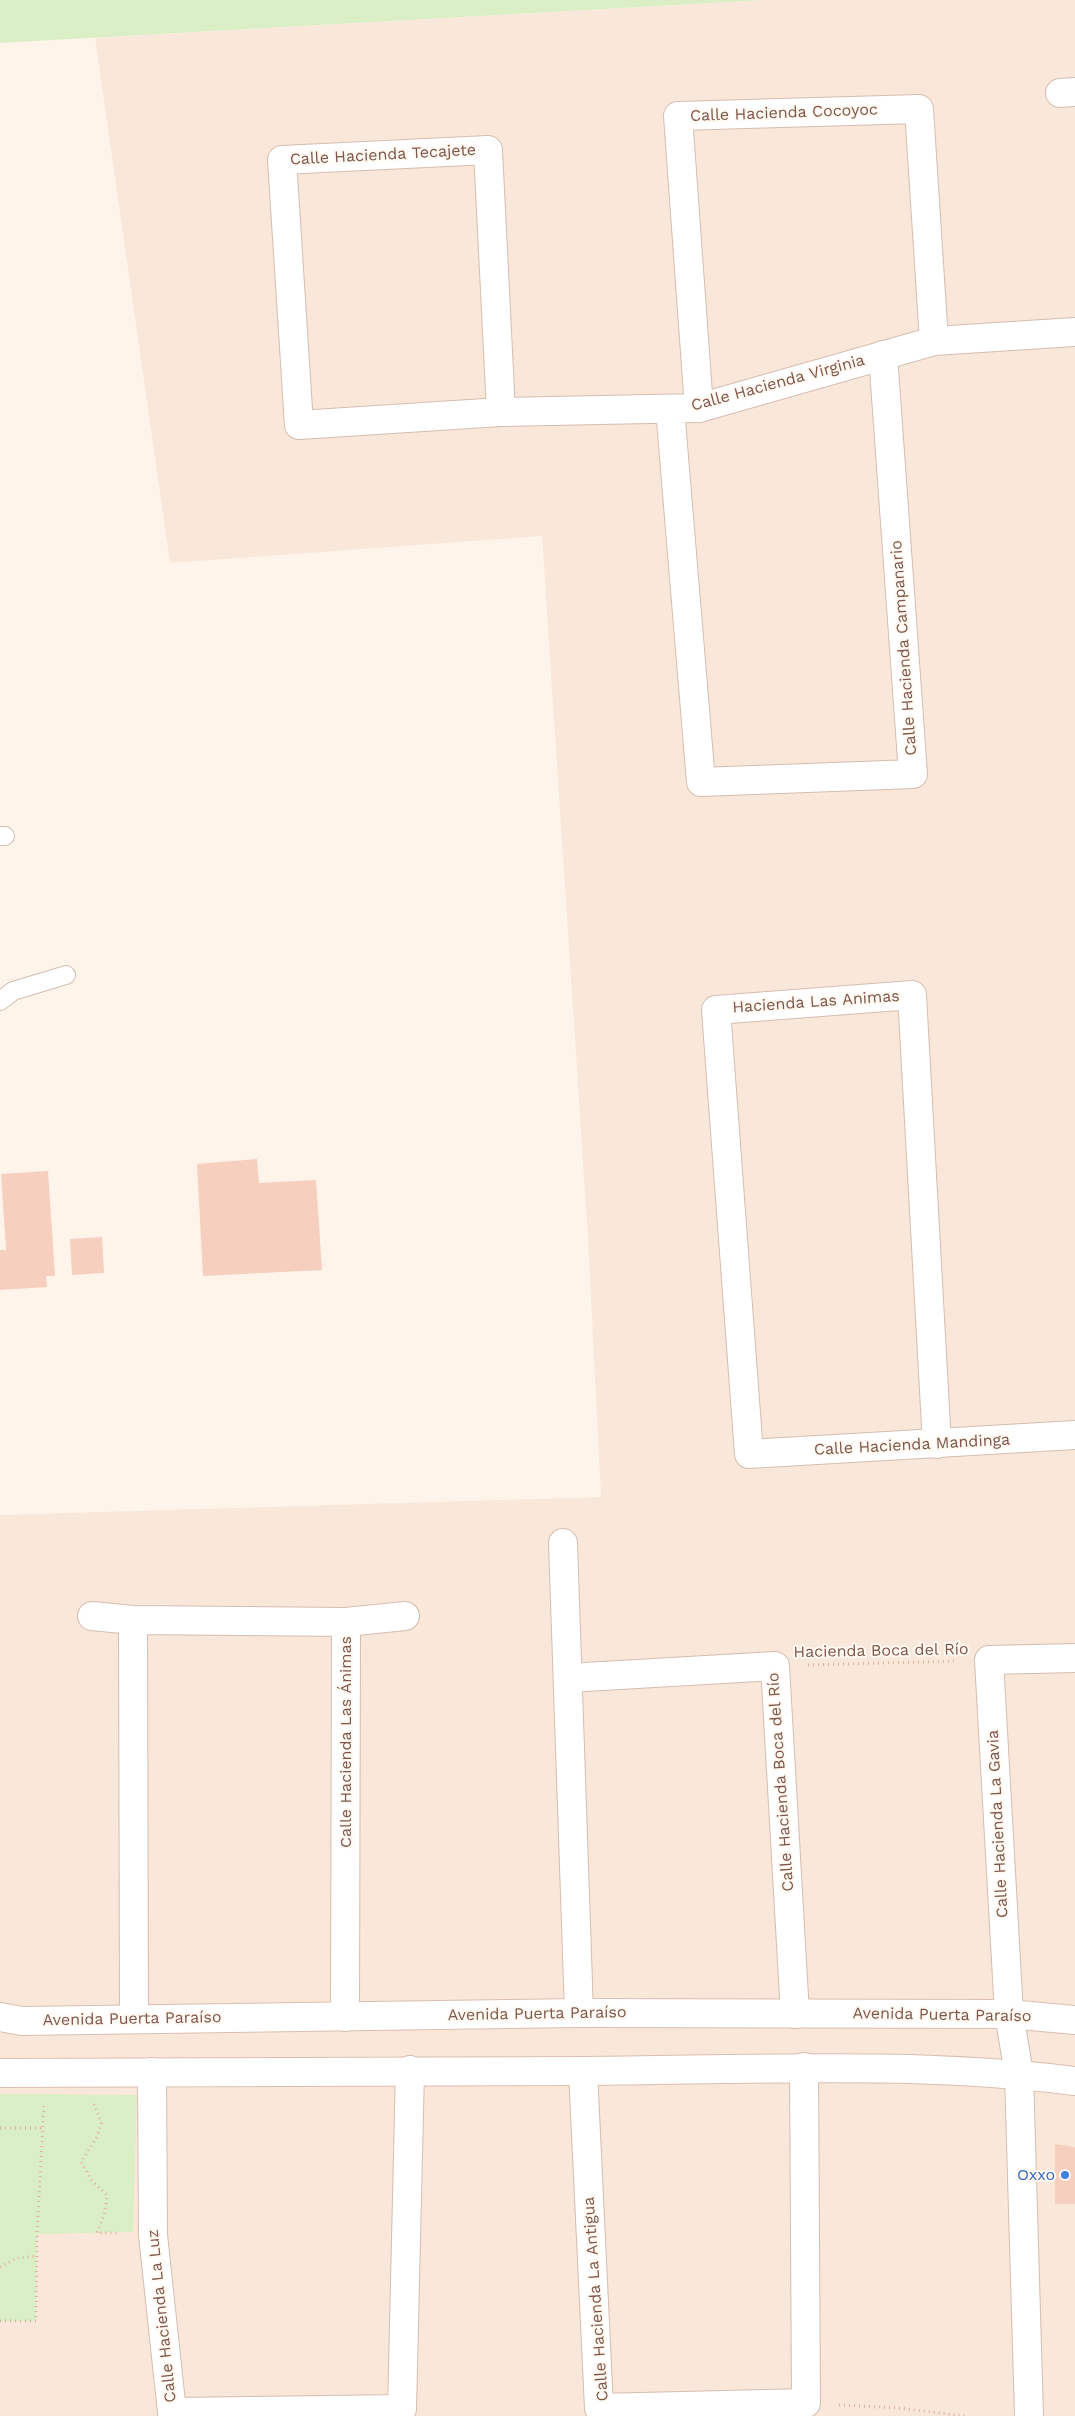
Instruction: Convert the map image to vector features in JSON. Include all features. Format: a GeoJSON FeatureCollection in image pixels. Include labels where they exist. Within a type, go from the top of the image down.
{"type":"FeatureCollection","features":[{"type":"Feature","properties":{"kind":"street","name":"Calle Hacienda Cocoyoc"},"geometry":{"type":"LineString","coordinates":[[699,408],[678,116],[919,109],[934,341]]}},
{"type":"Feature","properties":{"kind":"street","name":"Calle Hacienda Tecajete"},"geometry":{"type":"LineString","coordinates":[[299,425],[282,160],[488,150],[501,412]]}},
{"type":"Feature","properties":{"kind":"street","name":"Calle Hacienda Virginia"},"geometry":{"type":"LineString","coordinates":[[299,425],[501,412],[699,408],[934,341],[1075,332]]}},
{"type":"Feature","properties":{"kind":"street","name":"Calle Hacienda Campanario"},"geometry":{"type":"LineString","coordinates":[[670,409],[700,782],[914,774],[883,355]]}},
{"type":"Feature","properties":{"kind":"street","name":"Hacienda Las Animas"},"geometry":{"type":"LineString","coordinates":[[749,1454],[716,1010],[912,995],[937,1444]]}},
{"type":"Feature","properties":{"kind":"street","name":"Calle Hacienda Mandinga"},"geometry":{"type":"LineString","coordinates":[[749,1454],[1075,1435]]}},
{"type":"Feature","properties":{"kind":"street"},"geometry":{"type":"LineString","coordinates":[[562,1543],[579,2013]]}},
{"type":"Feature","properties":{"kind":"street","name":"Calle Hacienda Las Ánimas"},"geometry":{"type":"LineString","coordinates":[[92,1616],[132,1620],[346,1622],[345,2017]]}},
{"type":"Feature","properties":{"kind":"street"},"geometry":{"type":"LineString","coordinates":[[346,1622],[406,1616]]}},
{"type":"Feature","properties":{"kind":"street"},"geometry":{"type":"LineString","coordinates":[[132,1620],[134,2018]]}},
{"type":"Feature","properties":{"kind":"street"},"geometry":{"type":"LineString","coordinates":[[988,1660],[1075,1658]]}},
{"type":"Feature","properties":{"kind":"street","name":"Calle Hacienda La Gavia"},"geometry":{"type":"LineString","coordinates":[[988,1660],[1009,2014],[1019,2074],[1029,2416]]}},
{"type":"Feature","properties":{"kind":"street","name":"Calle Hacienda Boca del Río"},"geometry":{"type":"LineString","coordinates":[[568,1678],[775,1666],[795,2014]]}},
{"type":"Feature","properties":{"kind":"street","name":"Avenida Puerta Paraíso"},"geometry":{"type":"LineString","coordinates":[[0,2018],[22,2022],[134,2018],[579,2013],[1009,2014],[1075,2020]]}},
{"type":"Feature","properties":{"kind":"street"},"geometry":{"type":"LineString","coordinates":[[804,2068],[806,2403]]}},
{"type":"Feature","properties":{"kind":"street"},"geometry":{"type":"LineString","coordinates":[[0,2073],[410,2070],[583,2072],[804,2068],[1019,2074],[1075,2081]]}},
{"type":"Feature","properties":{"kind":"street","name":"Calle Hacienda La Luz"},"geometry":{"type":"LineString","coordinates":[[152,2072],[153,2234],[172,2412],[402,2409],[410,2070]]}},
{"type":"Feature","properties":{"kind":"street","name":"Calle Hacienda La Antigua"},"geometry":{"type":"LineString","coordinates":[[583,2072],[599,2408],[806,2403]]}},
{"type":"Feature","properties":{"kind":"lane"},"geometry":{"type":"LineString","coordinates":[[0,1000],[13,991],[66,975]]}},
{"type":"Feature","properties":{"kind":"path","name":"Hacienda Boca del Río"},"geometry":{"type":"LineString","coordinates":[[775,1666],[988,1660]]}},
{"type":"Feature","properties":{"kind":"path"},"geometry":{"type":"LineString","coordinates":[[0,2321],[36,2320],[36,2256],[43,2128],[49,2072]]}},
{"type":"Feature","properties":{"kind":"path"},"geometry":{"type":"LineString","coordinates":[[87,2072],[91,2094],[100,2123],[97,2137],[80,2162],[92,2181],[107,2195],[105,2212],[97,2233],[133,2232],[153,2234]]}},
{"type":"Feature","properties":{"kind":"path"},"geometry":{"type":"LineString","coordinates":[[0,2128],[43,2128]]}},
{"type":"Feature","properties":{"kind":"path"},"geometry":{"type":"LineString","coordinates":[[0,2267],[17,2258],[36,2256]]}},
{"type":"Feature","properties":{"kind":"path"},"geometry":{"type":"LineString","coordinates":[[806,2403],[898,2408],[964,2416]]}},
{"type":"Feature","properties":{"kind":"shaded area"},"geometry":{"type":"Polygon","coordinates":[[[765,0],[1075,0],[1075,2416],[0,2416],[0,1515],[601,1497],[588,1238],[542,536],[170,563],[95,38],[765,0]]]}},
{"type":"Feature","properties":{"kind":"green space"},"geometry":{"type":"Polygon","coordinates":[[[0,0],[765,0],[0,43],[0,0]]]}},
{"type":"Feature","properties":{"kind":"green space"},"geometry":{"type":"Polygon","coordinates":[[[0,2094],[137,2095],[133,2232],[37,2234],[36,2321],[0,2321],[0,2094]]]}},
{"type":"Feature","properties":{"kind":"building"},"geometry":{"type":"Polygon","coordinates":[[[257,1159],[259,1183],[316,1180],[322,1270],[203,1276],[197,1164],[257,1159]]]}},
{"type":"Feature","properties":{"kind":"building"},"geometry":{"type":"Polygon","coordinates":[[[48,1171],[55,1276],[46,1276],[47,1287],[0,1290],[0,1250],[6,1250],[1,1174],[48,1171]]]}},
{"type":"Feature","properties":{"kind":"building"},"geometry":{"type":"Polygon","coordinates":[[[102,1237],[104,1273],[72,1275],[70,1239],[102,1237]]]}},
{"type":"Feature","properties":{"kind":"building","name":"Oxxo"},"geometry":{"type":"Polygon","coordinates":[[[1055,2144],[1075,2147],[1075,2204],[1055,2204],[1055,2144]]]}},
{"type":"Feature","properties":{"kind":"place","name":"Oxxo"},"geometry":{"type":"Point","coordinates":[1065,2175]}}]}
